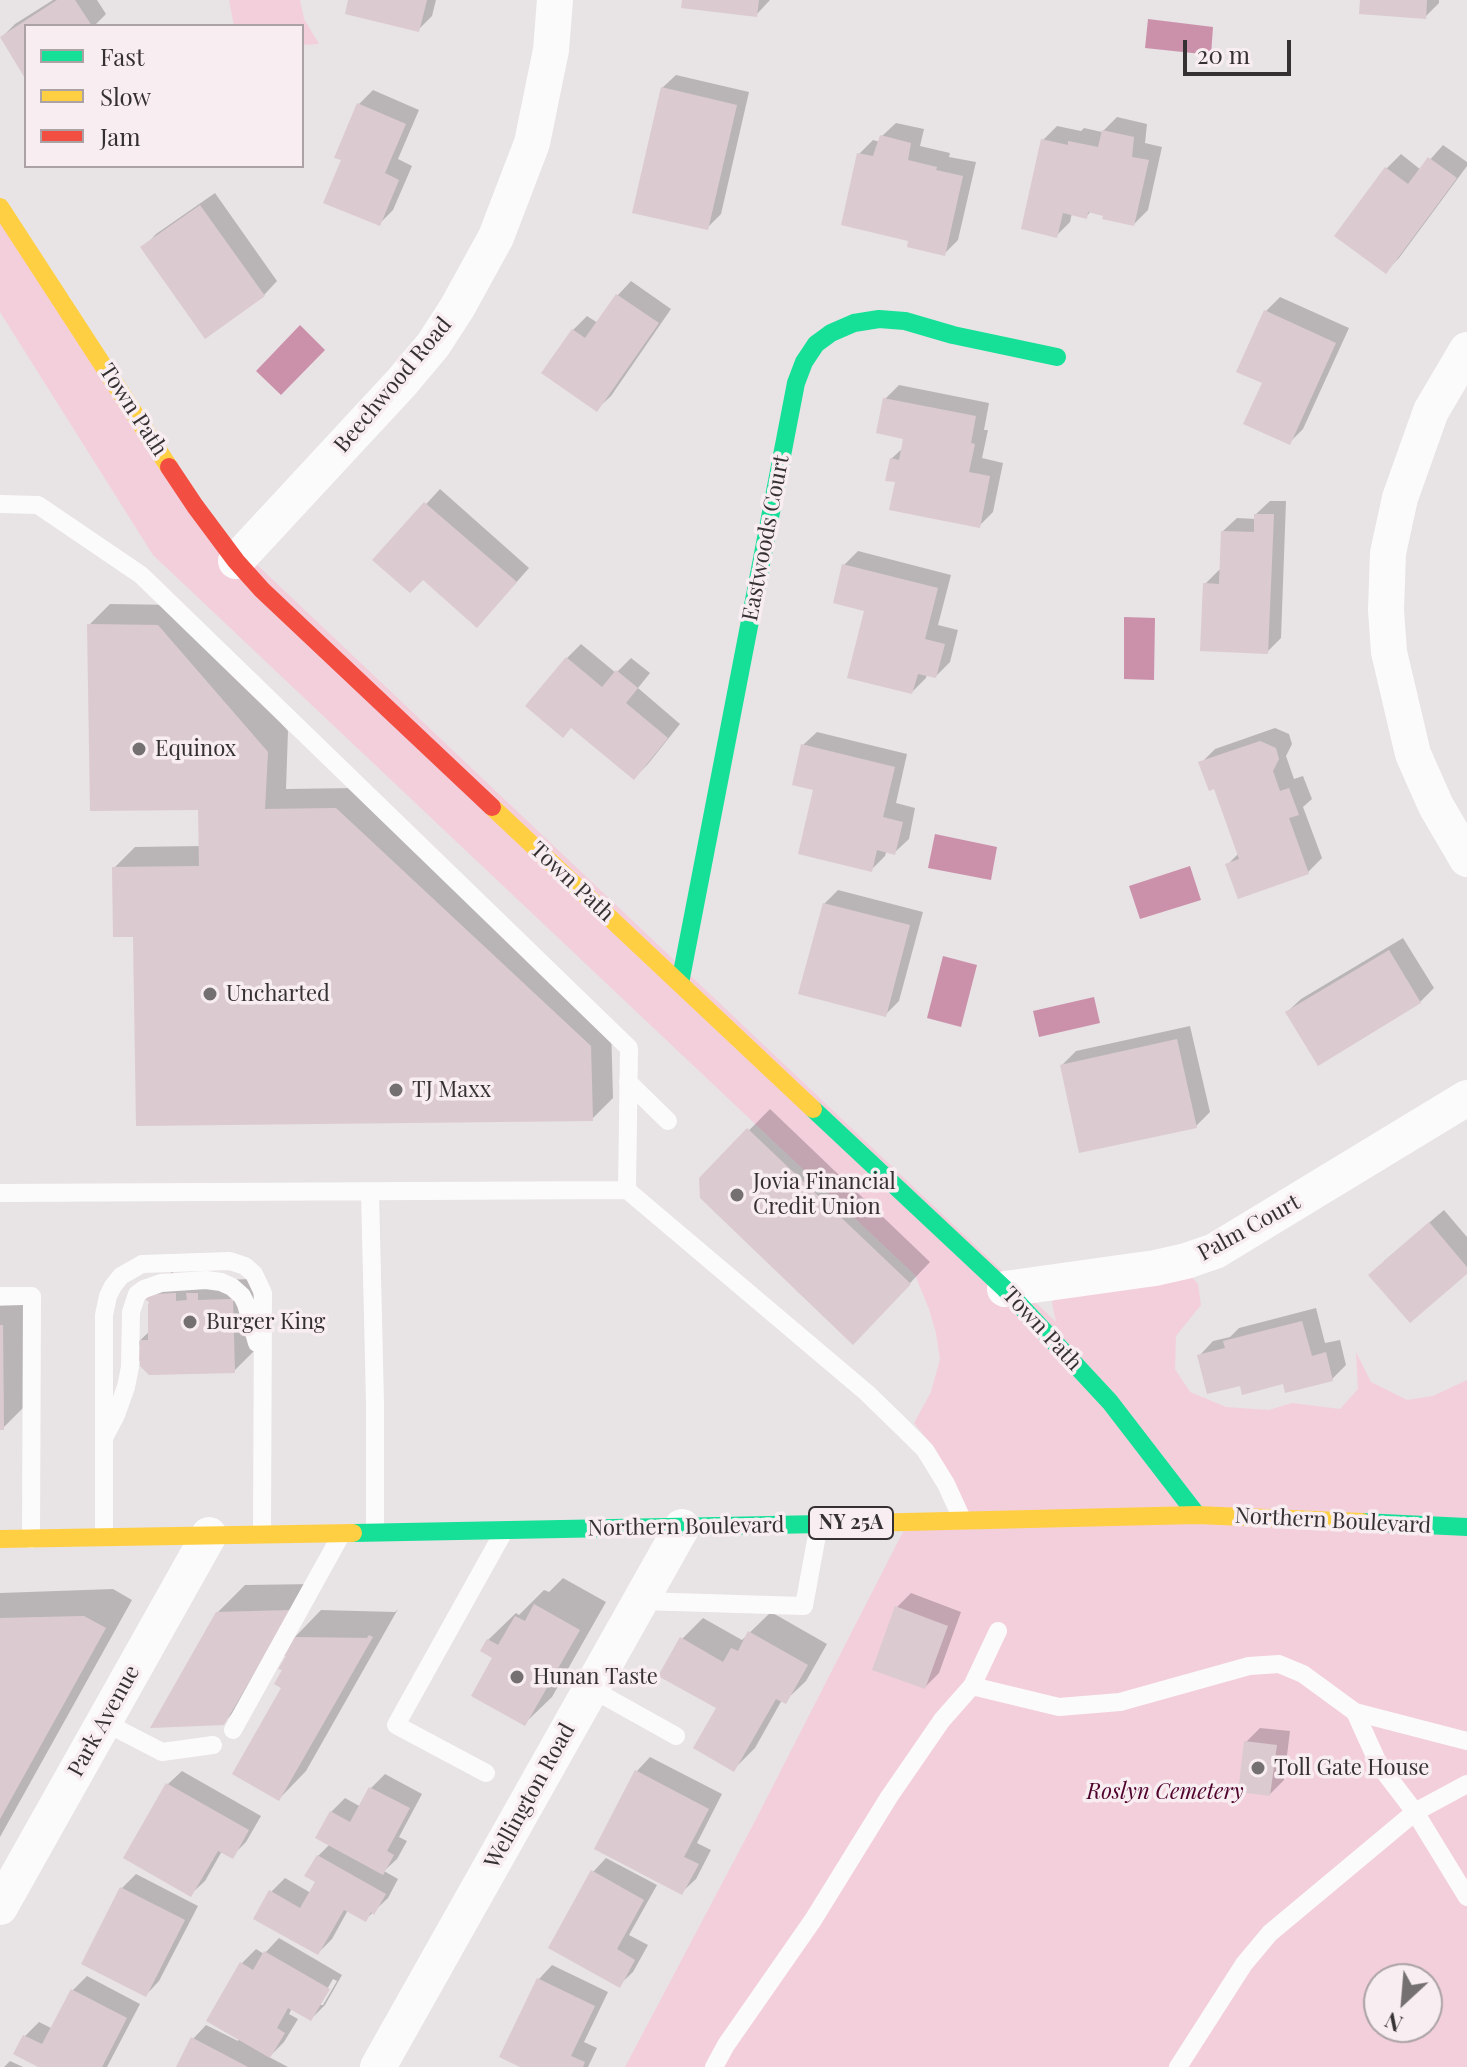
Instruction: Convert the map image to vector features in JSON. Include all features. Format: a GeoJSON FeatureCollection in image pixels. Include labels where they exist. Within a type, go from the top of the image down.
{"type":"FeatureCollection","features":[{"type":"Feature","properties":{"kind":"street","name":"Beechwood Road"},"geometry":{"type":"LineString","coordinates":[[236,561],[402,382],[433,345],[457,308],[496,237],[532,143],[551,50],[555,0]]}},
{"type":"Feature","properties":{"kind":"street","name":"Town Path"},"geometry":{"type":"LineString","coordinates":[[0,207],[195,506],[236,561],[292,618],[1005,1289],[1110,1402],[1197,1515]]}},
{"type":"Feature","properties":{"kind":"street","name":"Eastwoods Court"},"geometry":{"type":"LineString","coordinates":[[680,983],[796,383],[804,362],[816,344],[831,333],[854,323],[879,319],[905,321],[939,332],[1057,357]]}},
{"type":"Feature","properties":{"kind":"street"},"geometry":{"type":"LineString","coordinates":[[1467,350],[1431,411],[1400,498],[1388,553],[1386,610],[1389,652],[1413,754],[1436,806],[1467,859]]}},
{"type":"Feature","properties":{"kind":"street","name":"Palm Court"},"geometry":{"type":"LineString","coordinates":[[1005,1289],[1155,1268],[1215,1251],[1467,1098]]}},
{"type":"Feature","properties":{"kind":"street","name":"Northern Boulevard"},"geometry":{"type":"LineString","coordinates":[[0,1539],[1197,1515],[1467,1527]]}},
{"type":"Feature","properties":{"kind":"street","name":"Wellington Road"},"geometry":{"type":"LineString","coordinates":[[378,2067],[682,1527]]}},
{"type":"Feature","properties":{"kind":"street","name":"Park Avenue"},"geometry":{"type":"LineString","coordinates":[[0,1907],[209,1535]]}},
{"type":"Feature","properties":{"kind":"lane"},"geometry":{"type":"LineString","coordinates":[[0,504],[38,505],[141,575],[629,1048],[627,1190]]}},
{"type":"Feature","properties":{"kind":"lane"},"geometry":{"type":"LineString","coordinates":[[628,1082],[668,1121]]}},
{"type":"Feature","properties":{"kind":"lane"},"geometry":{"type":"LineString","coordinates":[[0,1193],[627,1190],[867,1393],[925,1450],[946,1484],[962,1520]]}},
{"type":"Feature","properties":{"kind":"lane"},"geometry":{"type":"LineString","coordinates":[[370,1191],[375,1532]]}},
{"type":"Feature","properties":{"kind":"lane"},"geometry":{"type":"LineString","coordinates":[[104,1537],[104,1315],[108,1296],[121,1276],[142,1264],[230,1261],[245,1266],[254,1274],[263,1293],[262,1534]]}},
{"type":"Feature","properties":{"kind":"lane"},"geometry":{"type":"LineString","coordinates":[[104,1439],[116,1415],[128,1377],[134,1300],[137,1294],[150,1286],[206,1280],[232,1287],[246,1304],[263,1367]]}},
{"type":"Feature","properties":{"kind":"lane"},"geometry":{"type":"LineString","coordinates":[[0,1296],[32,1296],[31,1539]]}},
{"type":"Feature","properties":{"kind":"lane"},"geometry":{"type":"LineString","coordinates":[[640,1601],[804,1606],[819,1524]]}},
{"type":"Feature","properties":{"kind":"lane"},"geometry":{"type":"LineString","coordinates":[[486,1773],[396,1725],[504,1530]]}},
{"type":"Feature","properties":{"kind":"lane"},"geometry":{"type":"LineString","coordinates":[[233,1730],[342,1533]]}},
{"type":"Feature","properties":{"kind":"lane"},"geometry":{"type":"LineString","coordinates":[[714,2067],[813,1920],[889,1797],[942,1720],[972,1686],[998,1631]]}},
{"type":"Feature","properties":{"kind":"lane"},"geometry":{"type":"LineString","coordinates":[[972,1686],[1059,1707],[1120,1702],[1249,1666],[1279,1664],[1303,1674],[1355,1712],[1467,1741]]}},
{"type":"Feature","properties":{"kind":"lane"},"geometry":{"type":"LineString","coordinates":[[590,1688],[676,1736]]}},
{"type":"Feature","properties":{"kind":"lane"},"geometry":{"type":"LineString","coordinates":[[1355,1712],[1379,1765],[1415,1812],[1467,1897]]}},
{"type":"Feature","properties":{"kind":"lane"},"geometry":{"type":"LineString","coordinates":[[104,1722],[162,1752],[213,1745]]}},
{"type":"Feature","properties":{"kind":"lane"},"geometry":{"type":"LineString","coordinates":[[1178,2067],[1244,1964],[1270,1933],[1415,1812],[1467,1784]]}},
{"type":"Feature","properties":{"kind":"green space"},"geometry":{"type":"Polygon","coordinates":[[[229,0],[300,0],[304,19],[319,44],[304,45],[304,24],[234,24],[229,0]]]}},
{"type":"Feature","properties":{"kind":"green space","name":"Roslyn Cemetery"},"geometry":{"type":"Polygon","coordinates":[[[0,207],[195,506],[1056,1322],[1052,1303],[1059,1283],[1183,1267],[1198,1284],[1201,1305],[1176,1336],[1175,1369],[1190,1392],[1226,1407],[1269,1410],[1292,1403],[1340,1409],[1358,1389],[1356,1352],[1371,1382],[1407,1400],[1433,1396],[1467,1380],[1467,2067],[625,2067],[908,1522],[970,1520],[936,1450],[914,1423],[931,1392],[940,1359],[929,1309],[915,1275],[153,555],[0,312],[0,207]]]}},
{"type":"Feature","properties":{"kind":"shaded area"},"geometry":{"type":"Polygon","coordinates":[[[1148,19],[1213,27],[1211,55],[1145,48],[1148,19]]]}},
{"type":"Feature","properties":{"kind":"shaded area"},"geometry":{"type":"Polygon","coordinates":[[[300,325],[325,350],[281,395],[256,371],[300,325]]]}},
{"type":"Feature","properties":{"kind":"shaded area"},"geometry":{"type":"Polygon","coordinates":[[[1124,617],[1155,618],[1154,680],[1124,679],[1124,617]]]}},
{"type":"Feature","properties":{"kind":"shaded area"},"geometry":{"type":"Polygon","coordinates":[[[935,834],[997,847],[991,880],[928,868],[935,834]]]}},
{"type":"Feature","properties":{"kind":"shaded area"},"geometry":{"type":"Polygon","coordinates":[[[1190,866],[1201,900],[1140,919],[1129,886],[1190,866]]]}},
{"type":"Feature","properties":{"kind":"shaded area"},"geometry":{"type":"Polygon","coordinates":[[[943,956],[977,965],[961,1027],[927,1018],[943,956]]]}},
{"type":"Feature","properties":{"kind":"shaded area"},"geometry":{"type":"Polygon","coordinates":[[[1094,997],[1100,1023],[1039,1037],[1033,1011],[1094,997]]]}},
{"type":"Feature","properties":{"kind":"building"},"geometry":{"type":"Polygon","coordinates":[[[57,0],[75,0],[91,24],[24,24],[24,77],[0,37],[57,0]]]}},
{"type":"Feature","properties":{"kind":"building"},"geometry":{"type":"Polygon","coordinates":[[[348,0],[427,0],[419,32],[345,14],[348,0]]]}},
{"type":"Feature","properties":{"kind":"building"},"geometry":{"type":"Polygon","coordinates":[[[682,0],[759,0],[757,17],[681,8],[682,0]]]}},
{"type":"Feature","properties":{"kind":"building"},"geometry":{"type":"Polygon","coordinates":[[[1360,0],[1427,0],[1426,19],[1359,14],[1360,0]]]}},
{"type":"Feature","properties":{"kind":"building"},"geometry":{"type":"Polygon","coordinates":[[[661,87],[737,105],[708,230],[632,213],[661,87]]]}},
{"type":"Feature","properties":{"kind":"building"},"geometry":{"type":"Polygon","coordinates":[[[357,103],[406,124],[385,173],[399,180],[380,226],[323,203],[341,160],[334,158],[357,103]]]}},
{"type":"Feature","properties":{"kind":"building"},"geometry":{"type":"Polygon","coordinates":[[[1102,130],[1134,137],[1132,157],[1149,160],[1134,226],[1102,219],[1103,216],[1088,212],[1087,219],[1063,213],[1057,238],[1021,229],[1041,139],[1098,147],[1102,130]]]}},
{"type":"Feature","properties":{"kind":"building"},"geometry":{"type":"Polygon","coordinates":[[[880,135],[911,143],[908,160],[963,176],[945,256],[907,247],[908,241],[841,225],[857,153],[873,156],[880,135]]]}},
{"type":"Feature","properties":{"kind":"building"},"geometry":{"type":"Polygon","coordinates":[[[1428,157],[1457,178],[1386,274],[1334,236],[1385,167],[1408,184],[1428,157]]]}},
{"type":"Feature","properties":{"kind":"building"},"geometry":{"type":"Polygon","coordinates":[[[200,205],[265,296],[205,339],[140,247],[200,205]]]}},
{"type":"Feature","properties":{"kind":"building"},"geometry":{"type":"Polygon","coordinates":[[[616,294],[659,323],[597,412],[541,373],[572,329],[585,338],[616,294]]]}},
{"type":"Feature","properties":{"kind":"building"},"geometry":{"type":"Polygon","coordinates":[[[1264,310],[1336,343],[1290,445],[1243,424],[1262,383],[1236,372],[1264,310]]]}},
{"type":"Feature","properties":{"kind":"building"},"geometry":{"type":"Polygon","coordinates":[[[883,398],[976,416],[971,443],[975,444],[969,472],[990,476],[980,528],[889,510],[895,482],[885,481],[890,458],[899,460],[903,439],[876,433],[883,398]]]}},
{"type":"Feature","properties":{"kind":"building"},"geometry":{"type":"Polygon","coordinates":[[[424,502],[517,582],[477,628],[423,580],[410,593],[372,560],[424,502]]]}},
{"type":"Feature","properties":{"kind":"building"},"geometry":{"type":"Polygon","coordinates":[[[1254,514],[1274,514],[1268,654],[1200,651],[1203,583],[1219,584],[1221,531],[1254,532],[1254,514]]]}},
{"type":"Feature","properties":{"kind":"building"},"geometry":{"type":"Polygon","coordinates":[[[842,564],[938,588],[925,639],[945,644],[936,678],[918,674],[912,694],[847,678],[864,611],[833,603],[842,564]]]}},
{"type":"Feature","properties":{"kind":"building"},"geometry":{"type":"Polygon","coordinates":[[[87,624],[158,625],[268,752],[265,809],[336,808],[591,1046],[593,1121],[136,1126],[133,937],[113,937],[112,867],[199,866],[198,810],[90,811],[87,624]]]}},
{"type":"Feature","properties":{"kind":"building"},"geometry":{"type":"Polygon","coordinates":[[[566,657],[602,687],[616,670],[638,688],[626,703],[668,738],[634,780],[571,728],[563,738],[525,706],[566,657]]]}},
{"type":"Feature","properties":{"kind":"building"},"geometry":{"type":"Polygon","coordinates":[[[1260,741],[1276,748],[1279,759],[1273,771],[1280,791],[1289,788],[1299,815],[1289,818],[1309,874],[1238,899],[1225,864],[1239,859],[1214,789],[1209,791],[1198,762],[1260,741]]]}},
{"type":"Feature","properties":{"kind":"building"},"geometry":{"type":"Polygon","coordinates":[[[801,744],[895,767],[883,817],[903,822],[895,855],[877,850],[872,872],[798,854],[813,790],[792,785],[801,744]]]}},
{"type":"Feature","properties":{"kind":"building"},"geometry":{"type":"Polygon","coordinates":[[[823,903],[910,925],[886,1017],[798,994],[823,903]]]}},
{"type":"Feature","properties":{"kind":"building"},"geometry":{"type":"Polygon","coordinates":[[[1389,950],[1421,1003],[1318,1066],[1285,1012],[1389,950]]]}},
{"type":"Feature","properties":{"kind":"building"},"geometry":{"type":"Polygon","coordinates":[[[1177,1039],[1197,1128],[1079,1153],[1060,1065],[1177,1039]]]}},
{"type":"Feature","properties":{"kind":"building"},"geometry":{"type":"Polygon","coordinates":[[[747,1128],[911,1284],[853,1345],[700,1198],[699,1178],[747,1128]]]}},
{"type":"Feature","properties":{"kind":"building"},"geometry":{"type":"Polygon","coordinates":[[[1429,1222],[1467,1267],[1467,1274],[1410,1323],[1368,1275],[1429,1222]]]}},
{"type":"Feature","properties":{"kind":"building","name":"Burger King"},"geometry":{"type":"Polygon","coordinates":[[[150,1292],[154,1295],[176,1293],[176,1301],[187,1300],[186,1293],[198,1293],[198,1300],[233,1299],[235,1373],[149,1375],[140,1366],[140,1361],[133,1361],[133,1345],[140,1345],[140,1340],[148,1340],[149,1302],[145,1299],[150,1292]]]}},
{"type":"Feature","properties":{"kind":"building"},"geometry":{"type":"Polygon","coordinates":[[[1302,1321],[1312,1356],[1326,1352],[1333,1381],[1285,1393],[1283,1384],[1242,1395],[1240,1386],[1207,1394],[1197,1355],[1225,1348],[1223,1341],[1302,1321]]]}},
{"type":"Feature","properties":{"kind":"building"},"geometry":{"type":"Polygon","coordinates":[[[0,1325],[3,1325],[4,1430],[0,1430],[0,1325]]]}},
{"type":"Feature","properties":{"kind":"building","name":"Hunan Taste"},"geometry":{"type":"Polygon","coordinates":[[[534,1604],[580,1630],[525,1726],[471,1696],[492,1658],[480,1651],[487,1639],[498,1645],[515,1616],[525,1621],[534,1604]]]}},
{"type":"Feature","properties":{"kind":"building"},"geometry":{"type":"Polygon","coordinates":[[[895,1606],[948,1626],[925,1689],[872,1670],[895,1606]]]}},
{"type":"Feature","properties":{"kind":"building"},"geometry":{"type":"Polygon","coordinates":[[[291,1610],[224,1725],[150,1728],[216,1612],[291,1610]]]}},
{"type":"Feature","properties":{"kind":"building"},"geometry":{"type":"Polygon","coordinates":[[[84,1616],[106,1628],[0,1819],[0,1618],[84,1616]]]}},
{"type":"Feature","properties":{"kind":"building"},"geometry":{"type":"Polygon","coordinates":[[[748,1631],[808,1665],[786,1704],[776,1699],[734,1772],[693,1748],[716,1708],[658,1676],[680,1637],[723,1662],[731,1648],[738,1651],[748,1631]]]}},
{"type":"Feature","properties":{"kind":"building"},"geometry":{"type":"Polygon","coordinates":[[[369,1635],[373,1637],[279,1801],[232,1774],[281,1688],[274,1684],[286,1656],[281,1656],[292,1637],[367,1638],[369,1635]]]}},
{"type":"Feature","properties":{"kind":"building","name":"Toll Gate House"},"geometry":{"type":"Polygon","coordinates":[[[1244,1741],[1277,1745],[1270,1796],[1238,1792],[1244,1741]]]}},
{"type":"Feature","properties":{"kind":"building"},"geometry":{"type":"Polygon","coordinates":[[[635,1770],[709,1809],[684,1857],[699,1864],[682,1895],[594,1849],[635,1770]]]}},
{"type":"Feature","properties":{"kind":"building"},"geometry":{"type":"Polygon","coordinates":[[[166,1783],[249,1830],[233,1859],[218,1851],[191,1897],[123,1858],[166,1783]]]}},
{"type":"Feature","properties":{"kind":"building"},"geometry":{"type":"Polygon","coordinates":[[[369,1787],[410,1808],[387,1851],[394,1855],[383,1875],[315,1838],[330,1811],[350,1822],[369,1787]]]}},
{"type":"Feature","properties":{"kind":"building"},"geometry":{"type":"Polygon","coordinates":[[[317,1855],[386,1894],[374,1915],[371,1912],[366,1922],[344,1910],[318,1955],[253,1919],[269,1890],[300,1908],[315,1882],[304,1876],[317,1855]]]}},
{"type":"Feature","properties":{"kind":"building"},"geometry":{"type":"Polygon","coordinates":[[[591,1870],[644,1900],[617,1949],[635,1960],[620,1988],[548,1948],[591,1870]]]}},
{"type":"Feature","properties":{"kind":"building"},"geometry":{"type":"Polygon","coordinates":[[[120,1887],[185,1920],[146,1997],[81,1964],[120,1887]]]}},
{"type":"Feature","properties":{"kind":"building"},"geometry":{"type":"Polygon","coordinates":[[[264,1951],[330,1989],[311,2021],[288,2008],[277,2028],[285,2033],[270,2058],[206,2021],[240,1962],[253,1970],[264,1951]]]}},
{"type":"Feature","properties":{"kind":"building"},"geometry":{"type":"Polygon","coordinates":[[[537,1978],[595,2006],[571,2056],[585,2062],[583,2067],[520,2067],[499,2057],[537,1978]]]}},
{"type":"Feature","properties":{"kind":"building"},"geometry":{"type":"Polygon","coordinates":[[[71,1989],[127,2018],[102,2067],[38,2067],[13,2054],[23,2035],[42,2044],[71,1989]]]}},
{"type":"Feature","properties":{"kind":"building"},"geometry":{"type":"Polygon","coordinates":[[[191,2037],[248,2067],[176,2067],[191,2037]]]}},
{"type":"Feature","properties":{"kind":"traffic: fast"},"geometry":{"type":"LineString","coordinates":[[680,983],[796,383],[804,362],[816,344],[831,333],[854,323],[879,319],[905,321],[953,335],[1057,357]]}},
{"type":"Feature","properties":{"kind":"traffic: fast"},"geometry":{"type":"LineString","coordinates":[[813,1109],[1005,1289],[1110,1402],[1197,1515]]}},
{"type":"Feature","properties":{"kind":"traffic: fast"},"geometry":{"type":"LineString","coordinates":[[1362,1522],[1467,1527]]}},
{"type":"Feature","properties":{"kind":"traffic: fast"},"geometry":{"type":"LineString","coordinates":[[353,1533],[822,1524]]}},
{"type":"Feature","properties":{"kind":"traffic: slow"},"geometry":{"type":"LineString","coordinates":[[0,207],[169,467]]}},
{"type":"Feature","properties":{"kind":"traffic: slow"},"geometry":{"type":"LineString","coordinates":[[492,807],[813,1109]]}},
{"type":"Feature","properties":{"kind":"traffic: slow"},"geometry":{"type":"LineString","coordinates":[[822,1524],[1197,1515],[1362,1522]]}},
{"type":"Feature","properties":{"kind":"traffic: slow"},"geometry":{"type":"LineString","coordinates":[[0,1539],[353,1533]]}},
{"type":"Feature","properties":{"kind":"traffic: jam"},"geometry":{"type":"LineString","coordinates":[[169,467],[236,561],[262,590],[492,807]]}},
{"type":"Feature","properties":{"kind":"place","name":"Equinox"},"geometry":{"type":"Point","coordinates":[139,749]}},
{"type":"Feature","properties":{"kind":"place","name":"Uncharted"},"geometry":{"type":"Point","coordinates":[210,994]}},
{"type":"Feature","properties":{"kind":"place","name":"TJ Maxx"},"geometry":{"type":"Point","coordinates":[396,1090]}},
{"type":"Feature","properties":{"kind":"place","name":"Jovia Financial Credit Union"},"geometry":{"type":"Point","coordinates":[737,1195]}},
{"type":"Feature","properties":{"kind":"place","name":"Burger King"},"geometry":{"type":"Point","coordinates":[190,1322]}},
{"type":"Feature","properties":{"kind":"place","name":"Hunan Taste"},"geometry":{"type":"Point","coordinates":[517,1677]}},
{"type":"Feature","properties":{"kind":"place","name":"Toll Gate House"},"geometry":{"type":"Point","coordinates":[1258,1768]}}]}
